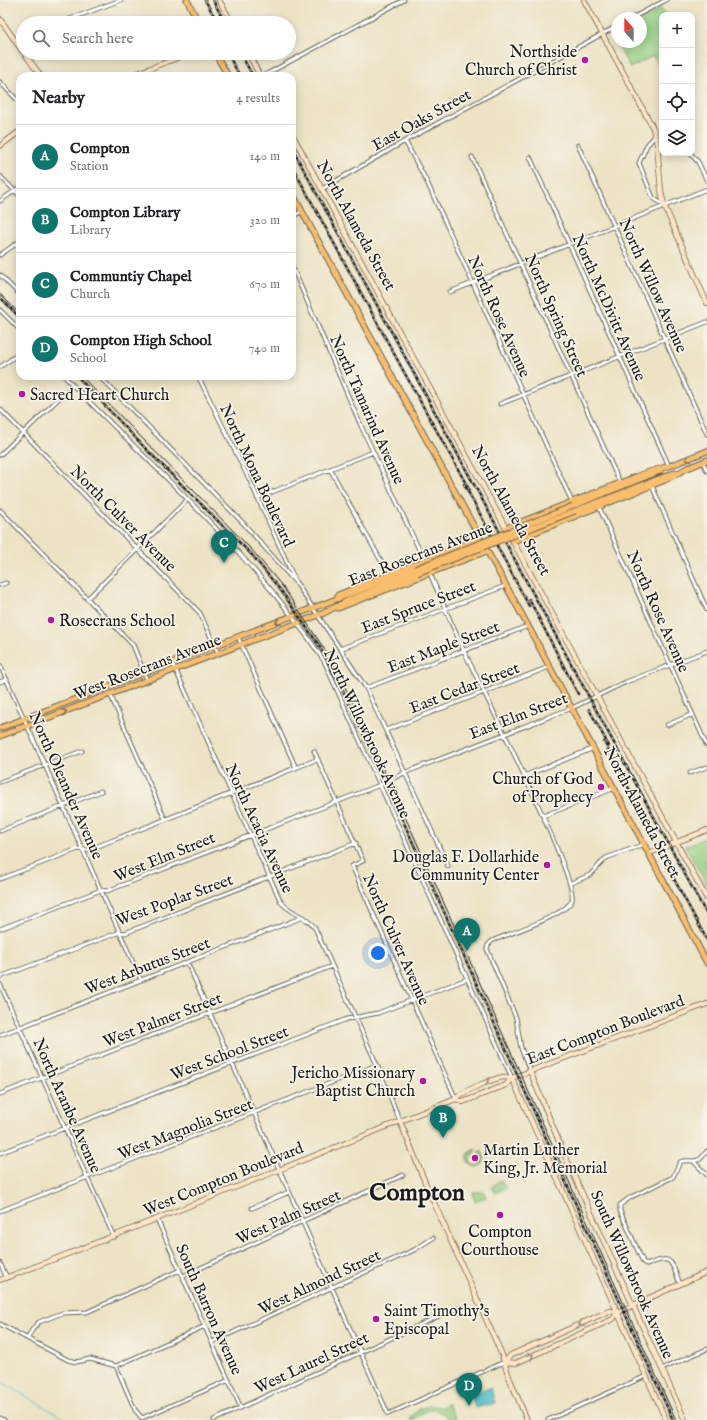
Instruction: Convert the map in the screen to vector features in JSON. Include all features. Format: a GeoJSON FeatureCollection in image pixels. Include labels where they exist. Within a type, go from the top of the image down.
{"type":"FeatureCollection","features":[{"type":"Feature","properties":{"kind":"main road"},"geometry":{"type":"LineString","coordinates":[[187,0],[195,16]]}},
{"type":"Feature","properties":{"kind":"main road"},"geometry":{"type":"LineString","coordinates":[[219,60],[226,72]]}},
{"type":"Feature","properties":{"kind":"main road","name":"North Alameda Street"},"geometry":{"type":"LineString","coordinates":[[296,200],[594,748],[707,963]]}},
{"type":"Feature","properties":{"kind":"main road","name":"East Rosecrans Avenue"},"geometry":{"type":"LineString","coordinates":[[302,620],[573,506],[646,478],[669,466],[707,451]]}},
{"type":"Feature","properties":{"kind":"main road","name":"East Rosecrans Avenue"},"geometry":{"type":"LineString","coordinates":[[573,506],[705,461]]}},
{"type":"Feature","properties":{"kind":"main road"},"geometry":{"type":"LineString","coordinates":[[506,528],[573,506],[620,483],[669,466]]}},
{"type":"Feature","properties":{"kind":"main road"},"geometry":{"type":"LineString","coordinates":[[513,541],[652,486],[689,467]]}},
{"type":"Feature","properties":{"kind":"main road"},"geometry":{"type":"LineString","coordinates":[[318,606],[338,595],[480,538]]}},
{"type":"Feature","properties":{"kind":"main road"},"geometry":{"type":"LineString","coordinates":[[324,612],[430,574],[487,551]]}},
{"type":"Feature","properties":{"kind":"main road","name":"East Rosecrans Avenue"},"geometry":{"type":"LineString","coordinates":[[298,614],[416,571]]}},
{"type":"Feature","properties":{"kind":"main road","name":"West Rosecrans Avenue"},"geometry":{"type":"LineString","coordinates":[[0,728],[298,614]]}},
{"type":"Feature","properties":{"kind":"main road","name":"West Rosecrans Avenue"},"geometry":{"type":"LineString","coordinates":[[0,736],[302,620]]}},
{"type":"Feature","properties":{"kind":"street"},"geometry":{"type":"LineString","coordinates":[[78,16],[121,0]]}},
{"type":"Feature","properties":{"kind":"street"},"geometry":{"type":"LineString","coordinates":[[219,0],[228,16]]}},
{"type":"Feature","properties":{"kind":"street"},"geometry":{"type":"LineString","coordinates":[[296,58],[404,0]]}},
{"type":"Feature","properties":{"kind":"street"},"geometry":{"type":"LineString","coordinates":[[584,0],[650,120],[655,136],[664,205],[707,303]]}},
{"type":"Feature","properties":{"kind":"street"},"geometry":{"type":"LineString","coordinates":[[643,12],[666,0]]}},
{"type":"Feature","properties":{"kind":"street"},"geometry":{"type":"LineString","coordinates":[[0,20],[16,43]]}},
{"type":"Feature","properties":{"kind":"street","name":"East Oaks Street"},"geometry":{"type":"LineString","coordinates":[[322,189],[405,141],[611,29]]}},
{"type":"Feature","properties":{"kind":"street"},"geometry":{"type":"LineString","coordinates":[[29,60],[38,72]]}},
{"type":"Feature","properties":{"kind":"street"},"geometry":{"type":"LineString","coordinates":[[140,72],[172,60]]}},
{"type":"Feature","properties":{"kind":"street"},"geometry":{"type":"LineString","coordinates":[[252,60],[258,72]]}},
{"type":"Feature","properties":{"kind":"street"},"geometry":{"type":"LineString","coordinates":[[270,72],[293,60]]}},
{"type":"Feature","properties":{"kind":"street"},"geometry":{"type":"LineString","coordinates":[[0,82],[16,99]]}},
{"type":"Feature","properties":{"kind":"street"},"geometry":{"type":"LineString","coordinates":[[0,146],[16,134]]}},
{"type":"Feature","properties":{"kind":"street"},"geometry":{"type":"LineString","coordinates":[[655,136],[647,145],[640,163],[653,198],[664,205]]}},
{"type":"Feature","properties":{"kind":"street","name":"North Alameda Street"},"geometry":{"type":"LineString","coordinates":[[296,141],[707,899]]}},
{"type":"Feature","properties":{"kind":"street","name":"North Rose Avenue"},"geometry":{"type":"LineString","coordinates":[[405,141],[426,182],[573,506]]}},
{"type":"Feature","properties":{"kind":"street","name":"North Willow Avenue"},"geometry":{"type":"LineString","coordinates":[[578,145],[707,434]]}},
{"type":"Feature","properties":{"kind":"street"},"geometry":{"type":"LineString","coordinates":[[693,156],[698,162],[707,181]]}},
{"type":"Feature","properties":{"kind":"street","name":"North Spring Street"},"geometry":{"type":"LineString","coordinates":[[472,157],[521,262],[620,483]]}},
{"type":"Feature","properties":{"kind":"street","name":"North McDivitt Avenue"},"geometry":{"type":"LineString","coordinates":[[530,157],[669,466]]}},
{"type":"Feature","properties":{"kind":"street"},"geometry":{"type":"LineString","coordinates":[[0,176],[15,190],[0,202]]}},
{"type":"Feature","properties":{"kind":"street"},"geometry":{"type":"LineString","coordinates":[[450,292],[521,262],[707,189]]}},
{"type":"Feature","properties":{"kind":"street"},"geometry":{"type":"LineString","coordinates":[[296,215],[302,211]]}},
{"type":"Feature","properties":{"kind":"street"},"geometry":{"type":"LineString","coordinates":[[0,255],[16,244]]}},
{"type":"Feature","properties":{"kind":"street"},"geometry":{"type":"LineString","coordinates":[[0,275],[16,291]]}},
{"type":"Feature","properties":{"kind":"street","name":"North Tamarind Avenue"},"geometry":{"type":"LineString","coordinates":[[296,275],[373,452],[424,560]]}},
{"type":"Feature","properties":{"kind":"street"},"geometry":{"type":"LineString","coordinates":[[0,310],[16,326]]}},
{"type":"Feature","properties":{"kind":"street"},"geometry":{"type":"LineString","coordinates":[[500,404],[707,322]]}},
{"type":"Feature","properties":{"kind":"street"},"geometry":{"type":"LineString","coordinates":[[0,367],[16,356]]}},
{"type":"Feature","properties":{"kind":"street","name":"North Willowbrook Avenue"},"geometry":{"type":"LineString","coordinates":[[68,380],[221,533],[291,616],[324,661],[512,1078]]}},
{"type":"Feature","properties":{"kind":"street","name":"North Willowbrook Avenue"},"geometry":{"type":"LineString","coordinates":[[103,380],[243,523],[297,584],[316,615],[366,688],[448,866]]}},
{"type":"Feature","properties":{"kind":"street","name":"North Mona Boulevard"},"geometry":{"type":"LineString","coordinates":[[200,380],[297,584]]}},
{"type":"Feature","properties":{"kind":"street"},"geometry":{"type":"LineString","coordinates":[[0,455],[72,385]]}},
{"type":"Feature","properties":{"kind":"street","name":"North Culver Avenue"},"geometry":{"type":"LineString","coordinates":[[0,409],[200,613],[218,653]]}},
{"type":"Feature","properties":{"kind":"street"},"geometry":{"type":"LineString","coordinates":[[257,498],[373,452]]}},
{"type":"Feature","properties":{"kind":"street"},"geometry":{"type":"LineString","coordinates":[[705,461],[707,470]]}},
{"type":"Feature","properties":{"kind":"street"},"geometry":{"type":"LineString","coordinates":[[330,469],[389,575]]}},
{"type":"Feature","properties":{"kind":"street"},"geometry":{"type":"LineString","coordinates":[[652,486],[707,610]]}},
{"type":"Feature","properties":{"kind":"street"},"geometry":{"type":"LineString","coordinates":[[87,599],[188,500]]}},
{"type":"Feature","properties":{"kind":"street","name":"North Rose Avenue"},"geometry":{"type":"LineString","coordinates":[[599,507],[707,746]]}},
{"type":"Feature","properties":{"kind":"street"},"geometry":{"type":"LineString","coordinates":[[0,510],[133,645],[147,680]]}},
{"type":"Feature","properties":{"kind":"street"},"geometry":{"type":"LineString","coordinates":[[430,574],[464,651],[543,816],[570,882],[572,901],[568,906],[560,912],[492,941],[488,945],[502,988],[516,1018],[521,1048],[530,1071]]}},
{"type":"Feature","properties":{"kind":"street"},"geometry":{"type":"LineString","coordinates":[[0,585],[6,583]]}},
{"type":"Feature","properties":{"kind":"street","name":"East Spruce Street"},"geometry":{"type":"LineString","coordinates":[[340,649],[505,586]]}},
{"type":"Feature","properties":{"kind":"street","name":"East Maple Street"},"geometry":{"type":"LineString","coordinates":[[366,688],[528,626]]}},
{"type":"Feature","properties":{"kind":"street"},"geometry":{"type":"LineString","coordinates":[[238,637],[296,768]]}},
{"type":"Feature","properties":{"kind":"street","name":"East Elm Street"},"geometry":{"type":"LineString","coordinates":[[337,802],[380,785],[404,773],[572,708],[670,664],[707,651]]}},
{"type":"Feature","properties":{"kind":"street","name":"North Acacia Avenue"},"geometry":{"type":"LineString","coordinates":[[172,662],[268,877],[281,902],[290,911],[311,922],[315,928],[377,1065],[400,1121]]}},
{"type":"Feature","properties":{"kind":"street","name":"North Oleander Avenue"},"geometry":{"type":"LineString","coordinates":[[0,665],[141,980]]}},
{"type":"Feature","properties":{"kind":"street","name":"East Cedar Street"},"geometry":{"type":"LineString","coordinates":[[386,730],[550,667]]}},
{"type":"Feature","properties":{"kind":"street"},"geometry":{"type":"LineString","coordinates":[[0,682],[7,679]]}},
{"type":"Feature","properties":{"kind":"street"},"geometry":{"type":"LineString","coordinates":[[110,694],[165,820]]}},
{"type":"Feature","properties":{"kind":"street"},"geometry":{"type":"LineString","coordinates":[[667,724],[693,714]]}},
{"type":"Feature","properties":{"kind":"street"},"geometry":{"type":"LineString","coordinates":[[524,776],[594,748]]}},
{"type":"Feature","properties":{"kind":"street"},"geometry":{"type":"LineString","coordinates":[[0,782],[82,750]]}},
{"type":"Feature","properties":{"kind":"street","name":"North Culver Avenue"},"geometry":{"type":"LineString","coordinates":[[314,751],[363,861],[352,866],[456,1099]]}},
{"type":"Feature","properties":{"kind":"street"},"geometry":{"type":"LineString","coordinates":[[0,879],[78,849],[88,850],[318,759]]}},
{"type":"Feature","properties":{"kind":"street"},"geometry":{"type":"LineString","coordinates":[[690,773],[707,767]]}},
{"type":"Feature","properties":{"kind":"street"},"geometry":{"type":"LineString","coordinates":[[543,816],[615,788]]}},
{"type":"Feature","properties":{"kind":"street"},"geometry":{"type":"LineString","coordinates":[[0,831],[101,791]]}},
{"type":"Feature","properties":{"kind":"street","name":"West Elm Street"},"geometry":{"type":"LineString","coordinates":[[0,929],[101,890],[107,891],[337,802]]}},
{"type":"Feature","properties":{"kind":"street"},"geometry":{"type":"LineString","coordinates":[[650,853],[707,830]]}},
{"type":"Feature","properties":{"kind":"street","name":"West Poplar Street"},"geometry":{"type":"LineString","coordinates":[[0,977],[120,932],[125,933],[356,844]]}},
{"type":"Feature","properties":{"kind":"street"},"geometry":{"type":"LineString","coordinates":[[570,882],[590,875],[606,858],[645,844]]}},
{"type":"Feature","properties":{"kind":"street","name":"West Arbutus Street"},"geometry":{"type":"LineString","coordinates":[[0,1035],[303,917]]}},
{"type":"Feature","properties":{"kind":"street"},"geometry":{"type":"LineString","coordinates":[[187,962],[388,1414],[504,1362],[511,1355],[609,1311],[618,1312],[707,1272]]}},
{"type":"Feature","properties":{"kind":"street","name":"West Palmer Street"},"geometry":{"type":"LineString","coordinates":[[0,1094],[332,966]]}},
{"type":"Feature","properties":{"kind":"street","name":"West School Street"},"geometry":{"type":"LineString","coordinates":[[0,1153],[354,1017],[378,1013],[467,979]]}},
{"type":"Feature","properties":{"kind":"street","name":"North Aranbe Avenue"},"geometry":{"type":"LineString","coordinates":[[0,984],[114,1237]]}},
{"type":"Feature","properties":{"kind":"street","name":"East Compton Boulevard"},"geometry":{"type":"LineString","coordinates":[[512,1078],[707,1004]]}},
{"type":"Feature","properties":{"kind":"street","name":"West Magnolia Street"},"geometry":{"type":"LineString","coordinates":[[0,1212],[255,1114],[377,1065]]}},
{"type":"Feature","properties":{"kind":"street","name":"South Willowbrook Avenue"},"geometry":{"type":"LineString","coordinates":[[530,1071],[562,1149],[685,1420]]}},
{"type":"Feature","properties":{"kind":"street","name":"West Compton Boulevard"},"geometry":{"type":"LineString","coordinates":[[0,1280],[114,1237],[456,1099],[458,1094],[503,1077],[512,1078]]}},
{"type":"Feature","properties":{"kind":"street","name":"South Willowbrook Avenue"},"geometry":{"type":"LineString","coordinates":[[512,1078],[666,1420]]}},
{"type":"Feature","properties":{"kind":"street","name":"West Compton Boulevard"},"geometry":{"type":"LineString","coordinates":[[456,1099],[462,1102],[506,1085],[512,1078]]}},
{"type":"Feature","properties":{"kind":"street"},"geometry":{"type":"LineString","coordinates":[[400,1121],[427,1187],[504,1362],[506,1371],[527,1420]]}},
{"type":"Feature","properties":{"kind":"street"},"geometry":{"type":"LineString","coordinates":[[694,1162],[700,1159],[707,1151]]}},
{"type":"Feature","properties":{"kind":"street"},"geometry":{"type":"LineString","coordinates":[[680,1284],[670,1261],[666,1259],[659,1260],[647,1265],[643,1262],[620,1211],[620,1205],[631,1197],[673,1177],[680,1162],[684,1160],[694,1162],[707,1175]]}},
{"type":"Feature","properties":{"kind":"street","name":"West Palm Street"},"geometry":{"type":"LineString","coordinates":[[183,1276],[302,1223],[403,1175]]}},
{"type":"Feature","properties":{"kind":"street"},"geometry":{"type":"LineString","coordinates":[[252,1208],[289,1192]]}},
{"type":"Feature","properties":{"kind":"street","name":"South Barron Avenue"},"geometry":{"type":"LineString","coordinates":[[157,1219],[230,1380],[241,1408]]}},
{"type":"Feature","properties":{"kind":"street","name":"West Almond Street"},"geometry":{"type":"LineString","coordinates":[[212,1342],[414,1250],[433,1238]]}},
{"type":"Feature","properties":{"kind":"street"},"geometry":{"type":"LineString","coordinates":[[0,1263],[6,1278]]}},
{"type":"Feature","properties":{"kind":"street"},"geometry":{"type":"LineString","coordinates":[[28,1338],[32,1330],[39,1322],[62,1313],[87,1312],[180,1270]]}},
{"type":"Feature","properties":{"kind":"street","name":"West Laurel Street"},"geometry":{"type":"LineString","coordinates":[[214,1420],[450,1311],[463,1307]]}},
{"type":"Feature","properties":{"kind":"street"},"geometry":{"type":"LineString","coordinates":[[504,1362],[516,1363],[613,1319],[618,1312]]}},
{"type":"Feature","properties":{"kind":"street"},"geometry":{"type":"LineString","coordinates":[[0,1324],[68,1360],[76,1362],[90,1359],[116,1366],[205,1326]]}},
{"type":"Feature","properties":{"kind":"street"},"geometry":{"type":"LineString","coordinates":[[662,1369],[707,1349]]}},
{"type":"Feature","properties":{"kind":"street","name":"West Laurel Street"},"geometry":{"type":"LineString","coordinates":[[116,1366],[135,1410],[142,1418],[151,1416],[230,1380]]}},
{"type":"Feature","properties":{"kind":"street"},"geometry":{"type":"LineString","coordinates":[[548,1420],[646,1376]]}},
{"type":"Feature","properties":{"kind":"street"},"geometry":{"type":"LineString","coordinates":[[151,1416],[153,1420]]}},
{"type":"Feature","properties":{"kind":"street"},"geometry":{"type":"LineString","coordinates":[[0,1418],[4,1420]]}},
{"type":"Feature","properties":{"kind":"green space"},"geometry":{"type":"Polygon","coordinates":[[[662,8],[664,12],[659,12],[659,66],[653,56],[630,68],[619,48],[647,48],[647,17],[662,8]]]}},
{"type":"Feature","properties":{"kind":"green space"},"geometry":{"type":"Polygon","coordinates":[[[707,837],[707,885],[685,846],[707,837]]]}},
{"type":"Feature","properties":{"kind":"green space"},"geometry":{"type":"Polygon","coordinates":[[[476,1149],[475,1153],[470,1158],[471,1164],[477,1166],[482,1163],[482,1157],[479,1154],[481,1151],[485,1157],[483,1164],[476,1167],[470,1164],[467,1159],[469,1153],[476,1149]]]}},
{"type":"Feature","properties":{"kind":"green space"},"geometry":{"type":"Polygon","coordinates":[[[500,1180],[506,1188],[495,1193],[492,1187],[500,1180]]]}},
{"type":"Feature","properties":{"kind":"green space"},"geometry":{"type":"Polygon","coordinates":[[[483,1191],[486,1197],[475,1202],[473,1192],[483,1191]]]}},
{"type":"Feature","properties":{"kind":"green space"},"geometry":{"type":"Polygon","coordinates":[[[448,1404],[456,1420],[449,1420],[441,1413],[432,1410],[423,1413],[415,1420],[410,1420],[416,1412],[424,1407],[433,1406],[443,1408],[443,1406],[448,1404]]]}},
{"type":"Feature","properties":{"kind":"water"},"geometry":{"type":"Polygon","coordinates":[[[491,1388],[495,1403],[475,1408],[471,1393],[491,1388]]]}},
{"type":"Feature","properties":{"kind":"waterway"},"geometry":{"type":"LineString","coordinates":[[0,1381],[67,1420]]}},
{"type":"Feature","properties":{"kind":"tram line"},"geometry":{"type":"LineString","coordinates":[[0,294],[16,310]]}},
{"type":"Feature","properties":{"kind":"tram line"},"geometry":{"type":"LineString","coordinates":[[85,380],[251,549],[283,587],[329,656],[354,705],[412,832],[676,1420]]}},
{"type":"Feature","properties":{"kind":"railway"},"geometry":{"type":"LineString","coordinates":[[205,0],[214,16]]}},
{"type":"Feature","properties":{"kind":"railway"},"geometry":{"type":"LineString","coordinates":[[213,0],[221,16]]}},
{"type":"Feature","properties":{"kind":"railway"},"geometry":{"type":"LineString","coordinates":[[231,60],[238,72]]}},
{"type":"Feature","properties":{"kind":"railway"},"geometry":{"type":"LineString","coordinates":[[244,60],[251,72]]}},
{"type":"Feature","properties":{"kind":"railway"},"geometry":{"type":"LineString","coordinates":[[296,155],[707,915]]}},
{"type":"Feature","properties":{"kind":"railway"},"geometry":{"type":"LineString","coordinates":[[296,173],[469,489]]}},
{"type":"Feature","properties":{"kind":"railway"},"geometry":{"type":"LineString","coordinates":[[0,297],[16,314]]}},
{"type":"Feature","properties":{"kind":"railway"},"geometry":{"type":"LineString","coordinates":[[81,380],[145,448],[252,555],[282,592],[320,647],[348,701],[409,834],[673,1420]]}},
{"type":"Feature","properties":{"kind":"railway"},"geometry":{"type":"LineString","coordinates":[[464,484],[529,606]]}},
{"type":"Feature","properties":{"kind":"railway"},"geometry":{"type":"LineString","coordinates":[[529,599],[578,694]]}},
{"type":"Feature","properties":{"kind":"railway"},"geometry":{"type":"LineString","coordinates":[[589,709],[609,746]]}},
{"type":"Feature","properties":{"kind":"railway"},"geometry":{"type":"LineString","coordinates":[[604,742],[651,830]]}},
{"type":"Feature","properties":{"kind":"railway"},"geometry":{"type":"LineString","coordinates":[[667,866],[707,940]]}},
{"type":"Feature","properties":{"kind":"place","name":"Northside Church of Christ"},"geometry":{"type":"Point","coordinates":[585,60]}},
{"type":"Feature","properties":{"kind":"place","name":"Sacred Heart Church"},"geometry":{"type":"Point","coordinates":[22,394]}},
{"type":"Feature","properties":{"kind":"place","name":"Communtiy Chapel"},"geometry":{"type":"Point","coordinates":[224,563]}},
{"type":"Feature","properties":{"kind":"place","name":"Rosecrans School"},"geometry":{"type":"Point","coordinates":[51,620]}},
{"type":"Feature","properties":{"kind":"place","name":"Church of God of Prophecy"},"geometry":{"type":"Point","coordinates":[601,787]}},
{"type":"Feature","properties":{"kind":"place","name":"Douglas F. Dollarhide Community Center"},"geometry":{"type":"Point","coordinates":[547,865]}},
{"type":"Feature","properties":{"kind":"place","name":"Compton"},"geometry":{"type":"Point","coordinates":[467,951]}},
{"type":"Feature","properties":{"kind":"place","name":"Jericho Missionary Baptist Church"},"geometry":{"type":"Point","coordinates":[423,1081]}},
{"type":"Feature","properties":{"kind":"place","name":"Compton Library"},"geometry":{"type":"Point","coordinates":[443,1138]}},
{"type":"Feature","properties":{"kind":"place","name":"Martin Luther King, Jr. Memorial"},"geometry":{"type":"Point","coordinates":[475,1158]}},
{"type":"Feature","properties":{"kind":"place","name":"Compton Courthouse"},"geometry":{"type":"Point","coordinates":[500,1215]}},
{"type":"Feature","properties":{"kind":"place","name":"Saint Timothy's Episcopal"},"geometry":{"type":"Point","coordinates":[376,1319]}},
{"type":"Feature","properties":{"kind":"place","name":"Compton High School"},"geometry":{"type":"Point","coordinates":[469,1406]}},
{"type":"Feature","properties":{"kind":"district","name":"Compton"},"geometry":{"type":"Point","coordinates":[417,1192]}}]}
